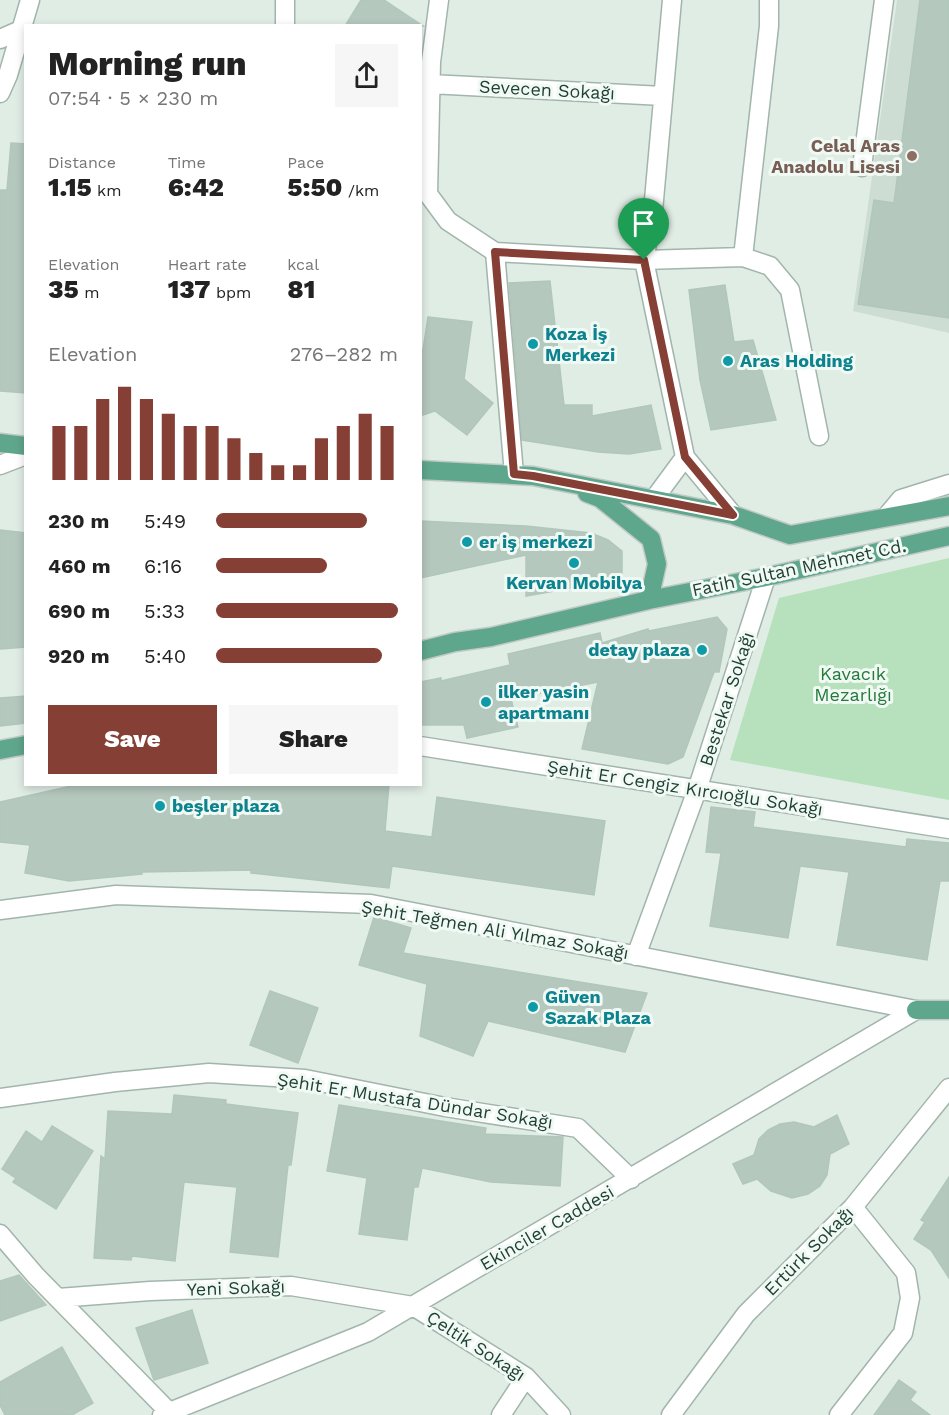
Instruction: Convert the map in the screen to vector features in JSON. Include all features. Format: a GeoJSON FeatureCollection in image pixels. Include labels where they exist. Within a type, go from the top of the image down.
{"type":"FeatureCollection","features":[{"type":"Feature","properties":{"kind":"main road"},"geometry":{"type":"LineString","coordinates":[[0,443],[24,446]]}},
{"type":"Feature","properties":{"kind":"main road"},"geometry":{"type":"LineString","coordinates":[[422,470],[533,476],[733,515],[790,535],[949,506]]}},
{"type":"Feature","properties":{"kind":"main road"},"geometry":{"type":"LineString","coordinates":[[533,476],[600,498],[651,539],[657,564],[648,600]]}},
{"type":"Feature","properties":{"kind":"main road","name":"Fatih Sultan Mehmet Cd."},"geometry":{"type":"LineString","coordinates":[[422,650],[949,536]]}},
{"type":"Feature","properties":{"kind":"main road"},"geometry":{"type":"LineString","coordinates":[[0,750],[24,745]]}},
{"type":"Feature","properties":{"kind":"main road","name":"Şehit Teğmen Ali Yılmaz Sokağı"},"geometry":{"type":"LineString","coordinates":[[916,1010],[949,1010]]}},
{"type":"Feature","properties":{"kind":"street"},"geometry":{"type":"LineString","coordinates":[[24,24],[30,0]]}},
{"type":"Feature","properties":{"kind":"street"},"geometry":{"type":"LineString","coordinates":[[285,0],[285,24]]}},
{"type":"Feature","properties":{"kind":"street"},"geometry":{"type":"LineString","coordinates":[[439,0],[431,62],[428,194],[448,221],[495,252],[644,260],[743,257],[770,266],[790,290],[819,436]]}},
{"type":"Feature","properties":{"kind":"street"},"geometry":{"type":"LineString","coordinates":[[672,0],[653,211],[644,260],[685,457],[733,515]]}},
{"type":"Feature","properties":{"kind":"street"},"geometry":{"type":"LineString","coordinates":[[743,257],[769,26],[769,0]]}},
{"type":"Feature","properties":{"kind":"street"},"geometry":{"type":"LineString","coordinates":[[862,167],[884,0]]}},
{"type":"Feature","properties":{"kind":"street"},"geometry":{"type":"LineString","coordinates":[[0,93],[17,78],[24,25]]}},
{"type":"Feature","properties":{"kind":"street"},"geometry":{"type":"LineString","coordinates":[[0,39],[23,29]]}},
{"type":"Feature","properties":{"kind":"street","name":"Sevecen Sokağı"},"geometry":{"type":"LineString","coordinates":[[430,84],[663,96]]}},
{"type":"Feature","properties":{"kind":"street"},"geometry":{"type":"LineString","coordinates":[[495,252],[514,474]]}},
{"type":"Feature","properties":{"kind":"street"},"geometry":{"type":"LineString","coordinates":[[0,465],[24,456]]}},
{"type":"Feature","properties":{"kind":"street"},"geometry":{"type":"LineString","coordinates":[[654,499],[685,457]]}},
{"type":"Feature","properties":{"kind":"street"},"geometry":{"type":"LineString","coordinates":[[886,517],[901,498],[949,484]]}},
{"type":"Feature","properties":{"kind":"street","name":"Bestekar Sokağı"},"geometry":{"type":"LineString","coordinates":[[636,956],[698,790],[766,577]]}},
{"type":"Feature","properties":{"kind":"street","name":"Şehit Er Cengiz Kırcıoğlu Sokağı"},"geometry":{"type":"LineString","coordinates":[[422,746],[949,829]]}},
{"type":"Feature","properties":{"kind":"street","name":"Şehit Teğmen Ali Yılmaz Sokağı"},"geometry":{"type":"LineString","coordinates":[[0,910],[116,895],[371,904],[916,1010]]}},
{"type":"Feature","properties":{"kind":"street","name":"Ekinciler Caddesi"},"geometry":{"type":"LineString","coordinates":[[168,1414],[368,1332],[916,1010]]}},
{"type":"Feature","properties":{"kind":"street","name":"Şehit Er Mustafa Dündar Sokağı"},"geometry":{"type":"LineString","coordinates":[[0,1098],[115,1082],[209,1073],[305,1079],[445,1107],[578,1128],[631,1179]]}},
{"type":"Feature","properties":{"kind":"street","name":"Ertürk Sokağı"},"geometry":{"type":"LineString","coordinates":[[671,1415],[746,1314],[853,1207],[949,1088]]}},
{"type":"Feature","properties":{"kind":"street"},"geometry":{"type":"LineString","coordinates":[[839,1415],[903,1333],[910,1298],[906,1274],[853,1207]]}},
{"type":"Feature","properties":{"kind":"street"},"geometry":{"type":"LineString","coordinates":[[0,1234],[168,1414]]}},
{"type":"Feature","properties":{"kind":"street","name":"Yeni Sokağı"},"geometry":{"type":"LineString","coordinates":[[58,1298],[150,1291],[291,1286],[413,1306]]}},
{"type":"Feature","properties":{"kind":"street","name":"Çeltik Sokaḡı"},"geometry":{"type":"LineString","coordinates":[[413,1306],[526,1377],[561,1415]]}},
{"type":"Feature","properties":{"kind":"street"},"geometry":{"type":"LineString","coordinates":[[501,1415],[526,1377]]}},
{"type":"Feature","properties":{"kind":"shaded area","name":"Celal Aras Anadolu Lisesi"},"geometry":{"type":"Polygon","coordinates":[[[897,0],[949,0],[949,333],[853,311],[897,0]]]}},
{"type":"Feature","properties":{"kind":"green space","name":"Kavacık Mezarlığı"},"geometry":{"type":"Polygon","coordinates":[[[949,558],[949,800],[730,760],[779,598],[949,558]]]}},
{"type":"Feature","properties":{"kind":"building"},"geometry":{"type":"Polygon","coordinates":[[[361,0],[384,0],[420,24],[346,24],[361,0]]]}},
{"type":"Feature","properties":{"kind":"building","name":"Celal Aras Anadolu Lisesi"},"geometry":{"type":"Polygon","coordinates":[[[920,0],[949,0],[949,318],[858,304],[874,200],[894,203],[920,0]]]}},
{"type":"Feature","properties":{"kind":"building"},"geometry":{"type":"Polygon","coordinates":[[[11,143],[24,144],[24,393],[0,391],[0,190],[7,190],[11,143]]]}},
{"type":"Feature","properties":{"kind":"building","name":"Koza İş Merkezi"},"geometry":{"type":"Polygon","coordinates":[[[550,281],[564,405],[592,405],[592,416],[651,405],[661,449],[629,454],[598,452],[522,440],[509,283],[550,281]]]}},
{"type":"Feature","properties":{"kind":"building","name":"Aras Holding"},"geometry":{"type":"Polygon","coordinates":[[[725,285],[734,342],[753,340],[776,420],[711,430],[700,380],[689,290],[725,285]]]}},
{"type":"Feature","properties":{"kind":"building"},"geometry":{"type":"Polygon","coordinates":[[[428,317],[472,322],[464,379],[493,403],[467,435],[435,411],[422,415],[422,356],[428,317]]]}},
{"type":"Feature","properties":{"kind":"building"},"geometry":{"type":"Polygon","coordinates":[[[422,521],[526,526],[591,533],[608,540],[622,551],[622,575],[605,582],[526,596],[526,555],[422,578],[422,521]]]}},
{"type":"Feature","properties":{"kind":"building"},"geometry":{"type":"Polygon","coordinates":[[[0,530],[24,533],[24,647],[0,649],[0,530]]]}},
{"type":"Feature","properties":{"kind":"building"},"geometry":{"type":"Polygon","coordinates":[[[717,617],[727,629],[719,672],[714,672],[683,757],[668,764],[582,749],[598,682],[511,699],[518,727],[467,738],[464,725],[422,725],[422,682],[441,678],[441,681],[510,665],[508,654],[600,633],[602,643],[648,629],[649,631],[717,617]]]}},
{"type":"Feature","properties":{"kind":"building"},"geometry":{"type":"Polygon","coordinates":[[[24,696],[24,723],[0,726],[0,698],[24,696]]]}},
{"type":"Feature","properties":{"kind":"building"},"geometry":{"type":"Polygon","coordinates":[[[71,786],[389,786],[385,831],[432,837],[437,797],[605,821],[594,895],[392,866],[389,888],[251,873],[251,870],[142,872],[142,874],[69,881],[25,873],[30,845],[0,842],[0,802],[71,786]]]}},
{"type":"Feature","properties":{"kind":"building"},"geometry":{"type":"Polygon","coordinates":[[[711,807],[755,812],[753,827],[906,847],[907,839],[949,843],[949,881],[940,881],[927,960],[837,945],[849,872],[800,866],[788,938],[710,926],[721,853],[706,852],[711,807]]]}},
{"type":"Feature","properties":{"kind":"building","name":"Güven Sazak Plaza"},"geometry":{"type":"Polygon","coordinates":[[[374,917],[411,928],[403,953],[647,993],[625,1052],[488,1021],[473,1056],[420,1036],[427,984],[359,965],[374,917]]]}},
{"type":"Feature","properties":{"kind":"building"},"geometry":{"type":"Polygon","coordinates":[[[270,991],[318,1008],[298,1063],[250,1045],[270,991]]]}},
{"type":"Feature","properties":{"kind":"building"},"geometry":{"type":"Polygon","coordinates":[[[174,1095],[226,1100],[226,1104],[298,1113],[291,1165],[288,1165],[278,1257],[230,1252],[237,1187],[184,1182],[175,1261],[132,1256],[131,1260],[94,1258],[101,1156],[105,1159],[108,1111],[172,1114],[174,1095]]]}},
{"type":"Feature","properties":{"kind":"building"},"geometry":{"type":"Polygon","coordinates":[[[339,1105],[486,1128],[485,1134],[563,1137],[560,1186],[491,1182],[422,1168],[418,1187],[414,1187],[407,1240],[359,1234],[367,1178],[327,1171],[339,1105]]]}},
{"type":"Feature","properties":{"kind":"building"},"geometry":{"type":"Polygon","coordinates":[[[837,1115],[849,1144],[830,1154],[827,1175],[820,1186],[808,1194],[792,1198],[771,1191],[757,1179],[743,1184],[733,1164],[754,1155],[759,1139],[768,1130],[780,1124],[794,1122],[814,1127],[837,1115]]]}},
{"type":"Feature","properties":{"kind":"building"},"geometry":{"type":"Polygon","coordinates":[[[52,1126],[93,1151],[56,1209],[13,1182],[16,1178],[2,1169],[26,1131],[42,1142],[52,1126]]]}},
{"type":"Feature","properties":{"kind":"building"},"geometry":{"type":"Polygon","coordinates":[[[949,1177],[949,1278],[931,1250],[914,1239],[925,1222],[921,1220],[949,1177]]]}},
{"type":"Feature","properties":{"kind":"building"},"geometry":{"type":"Polygon","coordinates":[[[19,1275],[46,1305],[0,1321],[0,1281],[19,1275]]]}},
{"type":"Feature","properties":{"kind":"building"},"geometry":{"type":"Polygon","coordinates":[[[192,1310],[208,1363],[154,1380],[136,1328],[192,1310]]]}},
{"type":"Feature","properties":{"kind":"building"},"geometry":{"type":"Polygon","coordinates":[[[62,1347],[93,1403],[72,1415],[5,1415],[0,1405],[0,1382],[62,1347]]]}},
{"type":"Feature","properties":{"kind":"building"},"geometry":{"type":"Polygon","coordinates":[[[899,1380],[916,1392],[910,1400],[930,1415],[874,1415],[899,1380]]]}},
{"type":"Feature","properties":{"kind":"place","name":"Celal Aras Anadolu Lisesi"},"geometry":{"type":"Point","coordinates":[912,156]}},
{"type":"Feature","properties":{"kind":"place","name":"Koza İş Merkezi"},"geometry":{"type":"Point","coordinates":[533,344]}},
{"type":"Feature","properties":{"kind":"place","name":"Aras Holding"},"geometry":{"type":"Point","coordinates":[728,361]}},
{"type":"Feature","properties":{"kind":"place","name":"er iş merkezi"},"geometry":{"type":"Point","coordinates":[467,542]}},
{"type":"Feature","properties":{"kind":"place","name":"Kervan Mobilya"},"geometry":{"type":"Point","coordinates":[574,563]}},
{"type":"Feature","properties":{"kind":"place","name":"detay plaza"},"geometry":{"type":"Point","coordinates":[702,650]}},
{"type":"Feature","properties":{"kind":"place","name":"ilker yasin apartmanı"},"geometry":{"type":"Point","coordinates":[486,702]}},
{"type":"Feature","properties":{"kind":"place","name":"beşler plaza"},"geometry":{"type":"Point","coordinates":[160,806]}},
{"type":"Feature","properties":{"kind":"place","name":"Güven Sazak Plaza"},"geometry":{"type":"Point","coordinates":[533,1007]}},
{"type":"Feature","properties":{"kind":"route"},"geometry":{"type":"LineString","coordinates":[[495,252],[644,260],[685,457],[733,515],[514,474],[495,252]]}}]}
